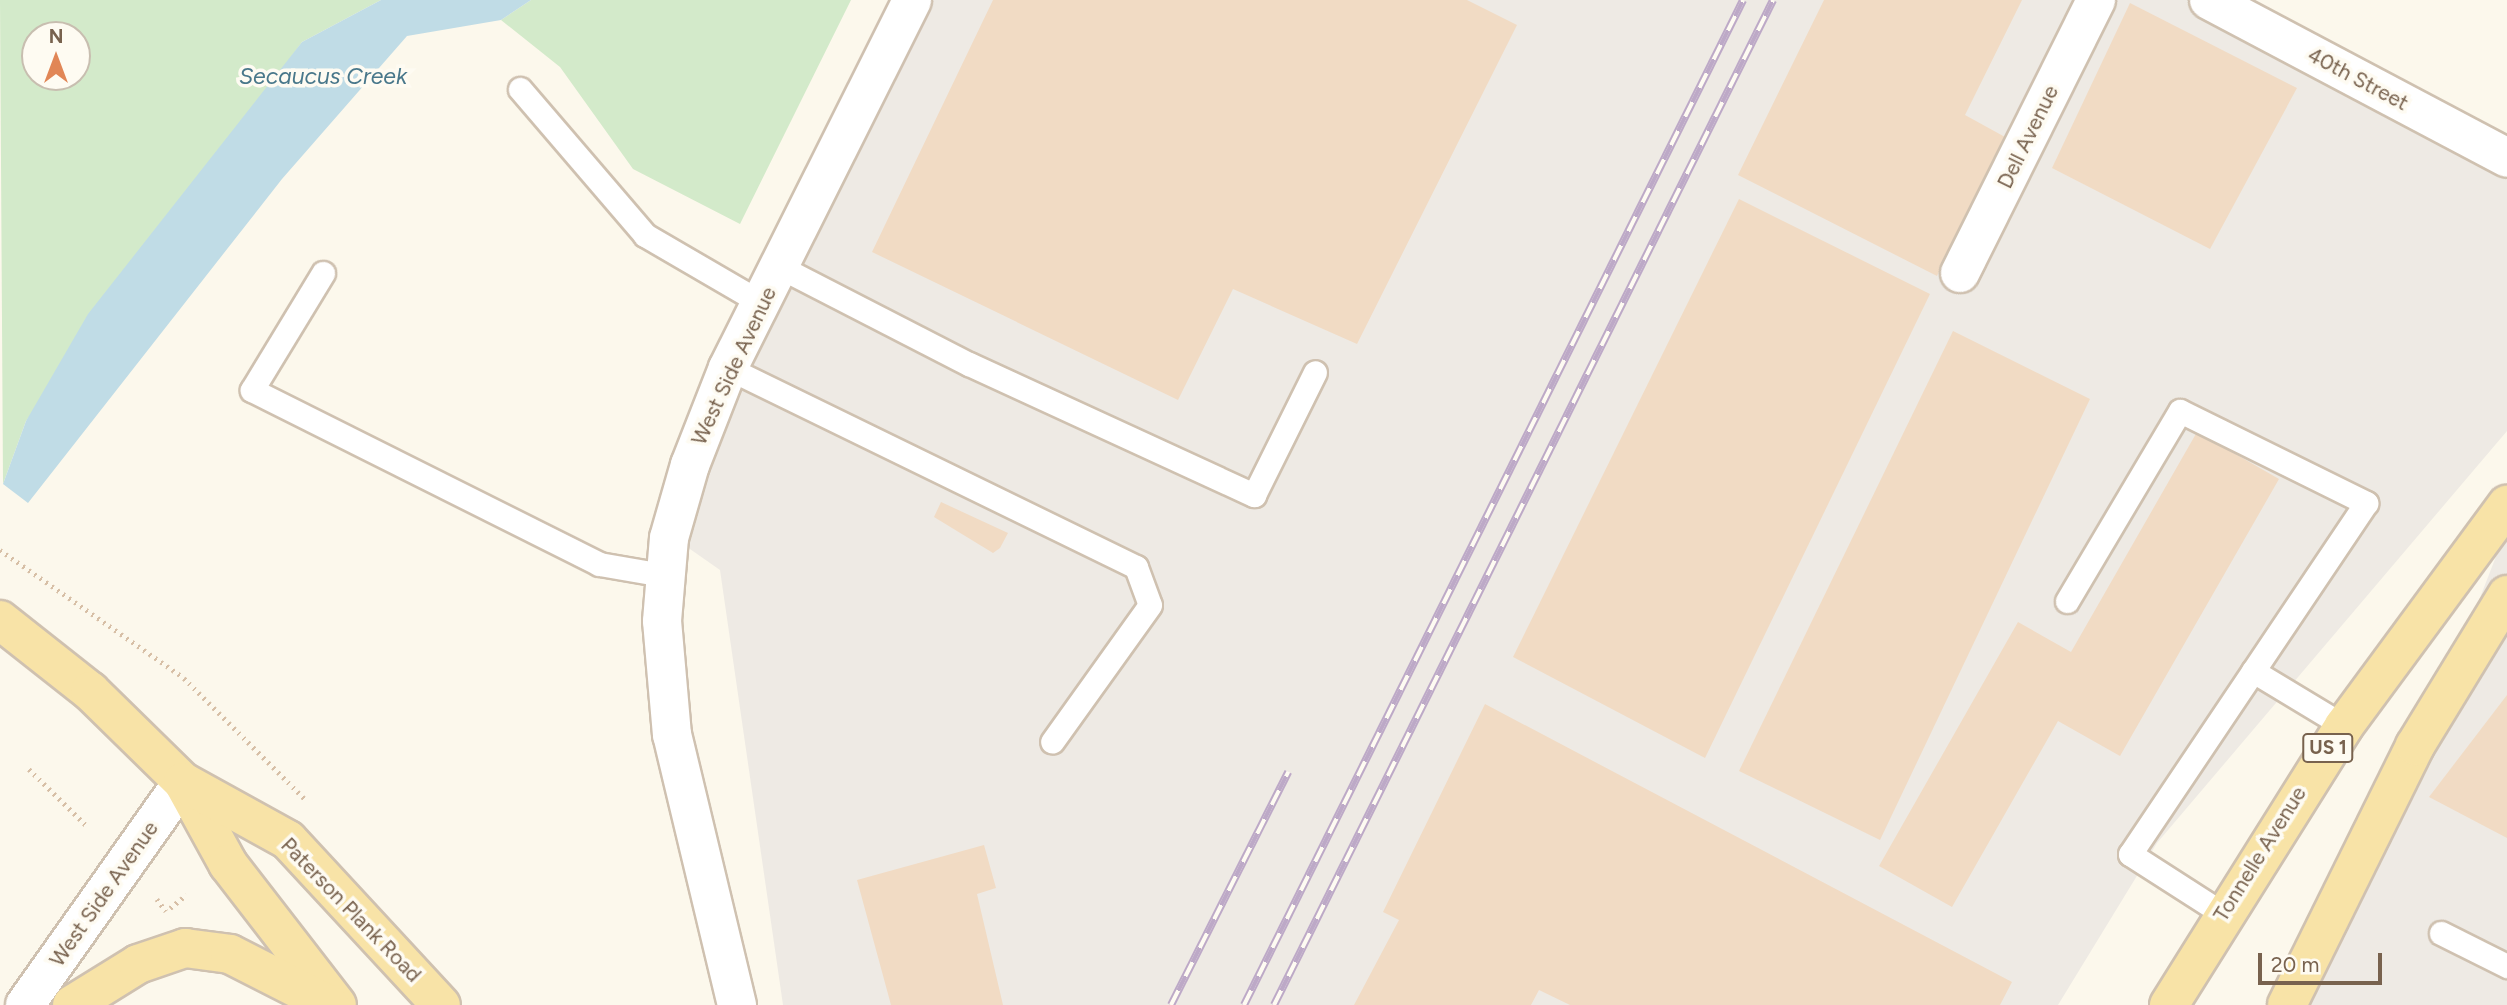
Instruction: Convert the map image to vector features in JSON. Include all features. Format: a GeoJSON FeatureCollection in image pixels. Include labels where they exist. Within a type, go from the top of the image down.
{"type":"FeatureCollection","features":[{"type":"Feature","properties":{"kind":"main road","name":"Tonnelle Avenue"},"geometry":{"type":"LineString","coordinates":[[2169,1005],[2222,913],[2344,726],[2507,505]]}},
{"type":"Feature","properties":{"kind":"main road"},"geometry":{"type":"LineString","coordinates":[[2287,1005],[2415,746],[2507,595]]}},
{"type":"Feature","properties":{"kind":"main road","name":"Paterson Plank Road"},"geometry":{"type":"LineString","coordinates":[[0,620],[90,691],[183,782],[288,840],[440,1005]]}},
{"type":"Feature","properties":{"kind":"main road","name":"Paterson Plank Road"},"geometry":{"type":"LineString","coordinates":[[183,782],[235,874],[337,1005]]}},
{"type":"Feature","properties":{"kind":"main road"},"geometry":{"type":"LineString","coordinates":[[72,1005],[138,964],[186,948],[230,954],[330,1005]]}},
{"type":"Feature","properties":{"kind":"street","name":"West Side Avenue"},"geometry":{"type":"LineString","coordinates":[[737,1005],[672,735],[663,664],[663,575],[690,465],[728,368],[912,0]]}},
{"type":"Feature","properties":{"kind":"street","name":"Dell Avenue"},"geometry":{"type":"LineString","coordinates":[[1960,274],[2096,0]]}},
{"type":"Feature","properties":{"kind":"street","name":"40th Street"},"geometry":{"type":"LineString","coordinates":[[2209,0],[2507,158]]}},
{"type":"Feature","properties":{"kind":"street","name":"West Side Avenue"},"geometry":{"type":"LineString","coordinates":[[25,1005],[183,782]]}},
{"type":"Feature","properties":{"kind":"lane"},"geometry":{"type":"LineString","coordinates":[[520,89],[645,235],[762,303]]}},
{"type":"Feature","properties":{"kind":"lane"},"geometry":{"type":"LineString","coordinates":[[780,267],[969,363],[1254,495],[1315,372]]}},
{"type":"Feature","properties":{"kind":"lane"},"geometry":{"type":"LineString","coordinates":[[323,274],[252,390],[599,564],[663,575]]}},
{"type":"Feature","properties":{"kind":"lane"},"geometry":{"type":"LineString","coordinates":[[728,368],[1136,567],[1150,606],[1052,741]]}},
{"type":"Feature","properties":{"kind":"lane"},"geometry":{"type":"LineString","coordinates":[[2067,601],[2180,411],[2366,503],[2130,853],[2222,913]]}},
{"type":"Feature","properties":{"kind":"lane"},"geometry":{"type":"LineString","coordinates":[[2253,671],[2344,726]]}},
{"type":"Feature","properties":{"kind":"lane"},"geometry":{"type":"LineString","coordinates":[[2441,933],[2507,966]]}},
{"type":"Feature","properties":{"kind":"path"},"geometry":{"type":"LineString","coordinates":[[0,550],[184,678],[317,812]]}},
{"type":"Feature","properties":{"kind":"path"},"geometry":{"type":"LineString","coordinates":[[29,769],[86,825]]}},
{"type":"Feature","properties":{"kind":"path"},"geometry":{"type":"LineString","coordinates":[[166,911],[186,895]]}},
{"type":"Feature","properties":{"kind":"shaded area"},"geometry":{"type":"Polygon","coordinates":[[[918,0],[2238,0],[2507,144],[2507,431],[2157,843],[2058,1005],[783,1005],[720,570],[657,526],[918,0]]]}},
{"type":"Feature","properties":{"kind":"shaded area"},"geometry":{"type":"Polygon","coordinates":[[[2507,528],[2507,1005],[2294,1005],[2471,621],[2507,528]]]}},
{"type":"Feature","properties":{"kind":"green space"},"geometry":{"type":"Polygon","coordinates":[[[0,0],[381,0],[302,42],[26,421],[3,484],[0,0]]]}},
{"type":"Feature","properties":{"kind":"green space"},"geometry":{"type":"Polygon","coordinates":[[[531,0],[851,0],[740,224],[633,169],[560,67],[501,20],[531,0]]]}},
{"type":"Feature","properties":{"kind":"water","name":"Secaucus Creek"},"geometry":{"type":"Polygon","coordinates":[[[381,0],[531,0],[501,20],[407,36],[282,179],[28,503],[3,484],[26,421],[88,314],[302,42],[381,0]]]}},
{"type":"Feature","properties":{"kind":"building"},"geometry":{"type":"Polygon","coordinates":[[[993,0],[1467,0],[1517,25],[1357,344],[1233,289],[1178,400],[872,252],[993,0]]]}},
{"type":"Feature","properties":{"kind":"building"},"geometry":{"type":"Polygon","coordinates":[[[1824,0],[2022,0],[1965,115],[2005,137],[1937,276],[1738,175],[1824,0]]]}},
{"type":"Feature","properties":{"kind":"building"},"geometry":{"type":"Polygon","coordinates":[[[2130,3],[2297,88],[2210,249],[2052,168],[2130,3]]]}},
{"type":"Feature","properties":{"kind":"building"},"geometry":{"type":"Polygon","coordinates":[[[1739,199],[1930,294],[1705,758],[1513,657],[1739,199]]]}},
{"type":"Feature","properties":{"kind":"building"},"geometry":{"type":"Polygon","coordinates":[[[1953,331],[2090,399],[1880,840],[1739,771],[1953,331]]]}},
{"type":"Feature","properties":{"kind":"building"},"geometry":{"type":"Polygon","coordinates":[[[2197,432],[2279,479],[2120,756],[2058,721],[1952,907],[1879,866],[2018,622],[2071,652],[2197,432]]]}},
{"type":"Feature","properties":{"kind":"building"},"geometry":{"type":"Polygon","coordinates":[[[941,502],[1008,533],[1000,548],[993,553],[934,517],[941,502]]]}},
{"type":"Feature","properties":{"kind":"building"},"geometry":{"type":"Polygon","coordinates":[[[2507,695],[2507,838],[2429,797],[2507,695]]]}},
{"type":"Feature","properties":{"kind":"building"},"geometry":{"type":"Polygon","coordinates":[[[1485,704],[2012,982],[2000,1005],[1570,1005],[1539,990],[1531,1005],[1354,1005],[1399,920],[1383,912],[1485,704]]]}},
{"type":"Feature","properties":{"kind":"building"},"geometry":{"type":"Polygon","coordinates":[[[984,845],[996,888],[977,894],[1003,1005],[891,1005],[857,880],[984,845]]]}},
{"type":"Feature","properties":{"kind":"railway"},"geometry":{"type":"LineString","coordinates":[[1244,1005],[1743,0]]}},
{"type":"Feature","properties":{"kind":"railway"},"geometry":{"type":"LineString","coordinates":[[1274,1005],[1773,0]]}},
{"type":"Feature","properties":{"kind":"railway"},"geometry":{"type":"LineString","coordinates":[[1171,1005],[1288,772]]}}]}
